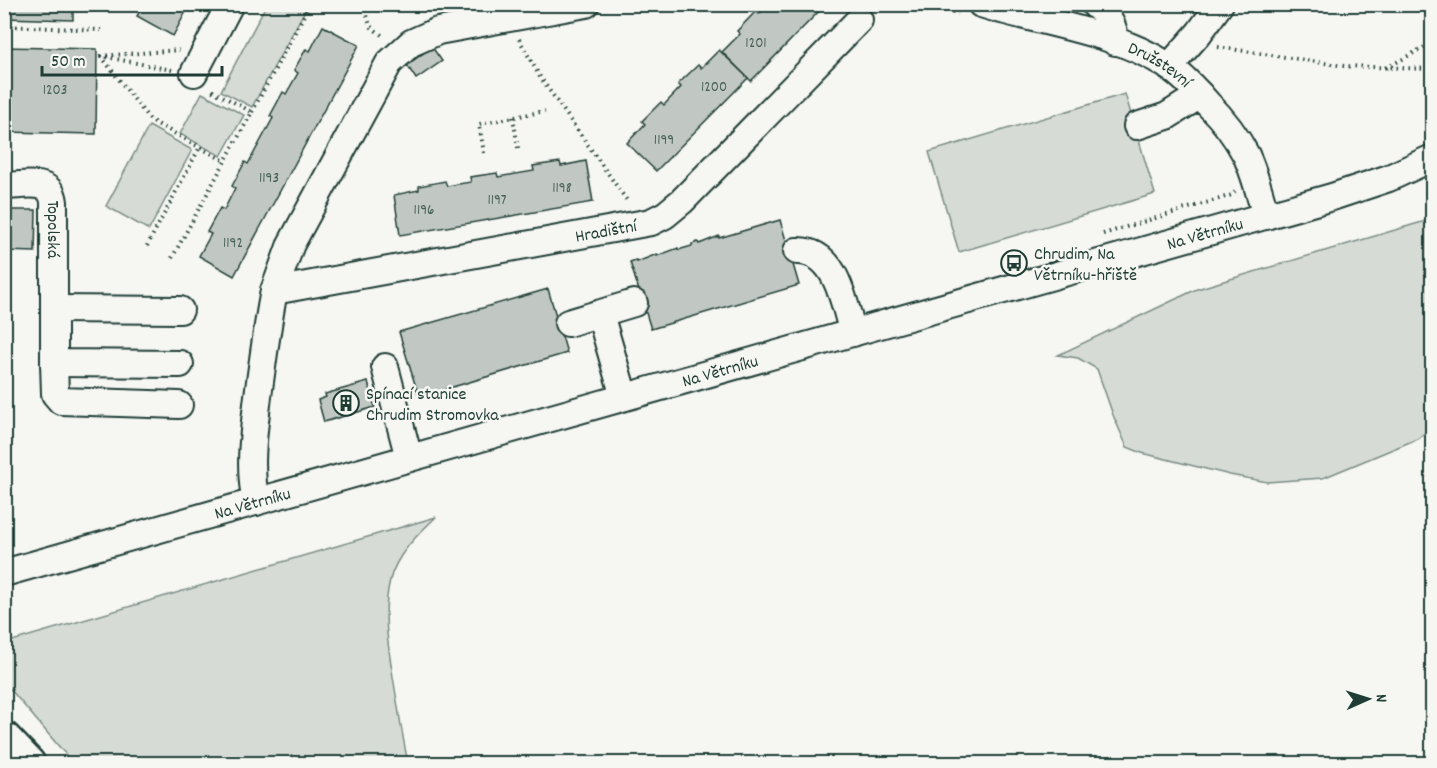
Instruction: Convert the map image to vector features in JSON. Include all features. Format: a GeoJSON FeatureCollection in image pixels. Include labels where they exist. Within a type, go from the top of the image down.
{"type":"FeatureCollection","features":[{"type":"Feature","properties":{"kind":"main road"},"geometry":{"type":"LineString","coordinates":[[4,739],[28,764]]}},
{"type":"Feature","properties":{"kind":"street"},"geometry":{"type":"LineString","coordinates":[[191,71],[230,4]]}},
{"type":"Feature","properties":{"kind":"street"},"geometry":{"type":"LineString","coordinates":[[256,502],[252,477],[252,449],[274,291],[291,244],[389,63],[411,43],[438,31],[585,4]]}},
{"type":"Feature","properties":{"kind":"street"},"geometry":{"type":"LineString","coordinates":[[1094,4],[1110,21],[1115,42]]}},
{"type":"Feature","properties":{"kind":"street"},"geometry":{"type":"LineString","coordinates":[[1169,67],[1190,44],[1220,4]]}},
{"type":"Feature","properties":{"kind":"street","name":"Družstevní"},"geometry":{"type":"LineString","coordinates":[[972,10],[1077,29],[1149,55],[1169,67],[1200,95],[1234,135],[1246,156],[1266,216]]}},
{"type":"Feature","properties":{"kind":"street","name":"Hradištní"},"geometry":{"type":"LineString","coordinates":[[274,291],[651,222],[665,215],[682,201],[859,20]]}},
{"type":"Feature","properties":{"kind":"street"},"geometry":{"type":"LineString","coordinates":[[1137,126],[1167,116],[1200,95]]}},
{"type":"Feature","properties":{"kind":"street","name":"Na Větrníku"},"geometry":{"type":"LineString","coordinates":[[4,573],[1266,216],[1361,188],[1432,158]]}},
{"type":"Feature","properties":{"kind":"street","name":"Topolská"},"geometry":{"type":"LineString","coordinates":[[4,186],[40,185],[48,188],[52,193],[54,309]]}},
{"type":"Feature","properties":{"kind":"street"},"geometry":{"type":"LineString","coordinates":[[797,251],[813,252],[831,270],[854,333]]}},
{"type":"Feature","properties":{"kind":"street"},"geometry":{"type":"LineString","coordinates":[[568,323],[634,303]]}},
{"type":"Feature","properties":{"kind":"street"},"geometry":{"type":"LineString","coordinates":[[179,405],[61,401],[57,398],[54,388],[54,309],[180,310]]}},
{"type":"Feature","properties":{"kind":"street"},"geometry":{"type":"LineString","coordinates":[[600,314],[624,397]]}},
{"type":"Feature","properties":{"kind":"street"},"geometry":{"type":"LineString","coordinates":[[54,363],[180,364]]}},
{"type":"Feature","properties":{"kind":"street"},"geometry":{"type":"LineString","coordinates":[[385,367],[409,458]]}},
{"type":"Feature","properties":{"kind":"path"},"geometry":{"type":"LineString","coordinates":[[172,258],[310,4]]}},
{"type":"Feature","properties":{"kind":"path"},"geometry":{"type":"LineString","coordinates":[[364,4],[370,26],[386,39]]}},
{"type":"Feature","properties":{"kind":"path"},"geometry":{"type":"LineString","coordinates":[[936,4],[972,10]]}},
{"type":"Feature","properties":{"kind":"path"},"geometry":{"type":"LineString","coordinates":[[4,26],[101,30]]}},
{"type":"Feature","properties":{"kind":"path"},"geometry":{"type":"LineString","coordinates":[[1386,69],[1432,43]]}},
{"type":"Feature","properties":{"kind":"path"},"geometry":{"type":"LineString","coordinates":[[1190,44],[1301,61],[1386,69],[1432,69]]}},
{"type":"Feature","properties":{"kind":"path"},"geometry":{"type":"LineString","coordinates":[[524,48],[540,77],[634,212],[651,222]]}},
{"type":"Feature","properties":{"kind":"path"},"geometry":{"type":"LineString","coordinates":[[101,56],[191,71]]}},
{"type":"Feature","properties":{"kind":"path"},"geometry":{"type":"LineString","coordinates":[[101,56],[191,71],[252,112]]}},
{"type":"Feature","properties":{"kind":"path"},"geometry":{"type":"LineString","coordinates":[[101,56],[150,120],[225,161]]}},
{"type":"Feature","properties":{"kind":"path"},"geometry":{"type":"LineString","coordinates":[[484,153],[479,124],[545,111]]}},
{"type":"Feature","properties":{"kind":"path"},"geometry":{"type":"LineString","coordinates":[[513,117],[518,148]]}},
{"type":"Feature","properties":{"kind":"path"},"geometry":{"type":"LineString","coordinates":[[147,246],[200,147]]}},
{"type":"Feature","properties":{"kind":"path"},"geometry":{"type":"LineString","coordinates":[[1097,236],[1232,195],[1237,191],[1239,185]]}},
{"type":"Feature","properties":{"kind":"shaded area"},"geometry":{"type":"Polygon","coordinates":[[[266,5],[308,5],[252,107],[221,91],[266,5]]]}},
{"type":"Feature","properties":{"kind":"shaded area"},"geometry":{"type":"Polygon","coordinates":[[[202,93],[244,115],[221,156],[180,134],[202,93]]]}},
{"type":"Feature","properties":{"kind":"shaded area"},"geometry":{"type":"Polygon","coordinates":[[[1125,94],[1155,194],[959,252],[929,152],[1125,94]]]}},
{"type":"Feature","properties":{"kind":"shaded area"},"geometry":{"type":"Polygon","coordinates":[[[149,126],[192,150],[149,230],[106,206],[149,126]]]}},
{"type":"Feature","properties":{"kind":"shaded area"},"geometry":{"type":"Polygon","coordinates":[[[1432,219],[1432,427],[1417,439],[1323,478],[1267,482],[1142,453],[1127,447],[1097,369],[1078,358],[1058,355],[1197,289],[1432,219]]]}},
{"type":"Feature","properties":{"kind":"shaded area"},"geometry":{"type":"Polygon","coordinates":[[[436,517],[415,538],[397,562],[390,580],[386,604],[388,641],[408,763],[73,763],[5,683],[5,643],[436,517]]]}},
{"type":"Feature","properties":{"kind":"building"},"geometry":{"type":"Polygon","coordinates":[[[4,4],[73,4],[73,20],[4,18],[4,4]]]}},
{"type":"Feature","properties":{"kind":"building"},"geometry":{"type":"Polygon","coordinates":[[[144,4],[190,4],[173,36],[137,16],[144,4]]]}},
{"type":"Feature","properties":{"kind":"building"},"geometry":{"type":"Polygon","coordinates":[[[373,4],[395,4],[374,8],[373,4]]]}},
{"type":"Feature","properties":{"kind":"building"},"geometry":{"type":"Polygon","coordinates":[[[769,4],[826,4],[751,81],[722,52],[740,34],[737,31],[756,11],[759,14],[769,4]]]}},
{"type":"Feature","properties":{"kind":"building"},"geometry":{"type":"Polygon","coordinates":[[[323,26],[359,45],[234,276],[199,256],[211,234],[207,232],[220,208],[224,210],[235,188],[232,186],[245,162],[248,164],[273,118],[270,116],[283,92],[286,94],[298,73],[294,70],[306,49],[310,51],[323,26]]]}},
{"type":"Feature","properties":{"kind":"building"},"geometry":{"type":"Polygon","coordinates":[[[4,47],[97,49],[96,134],[4,132],[4,47]]]}},
{"type":"Feature","properties":{"kind":"building"},"geometry":{"type":"Polygon","coordinates":[[[432,47],[442,61],[416,79],[407,65],[432,47]]]}},
{"type":"Feature","properties":{"kind":"building"},"geometry":{"type":"Polygon","coordinates":[[[719,50],[748,78],[656,171],[627,143],[645,124],[642,121],[661,102],[664,105],[681,87],[678,84],[698,65],[701,68],[719,50]]]}},
{"type":"Feature","properties":{"kind":"building"},"geometry":{"type":"Polygon","coordinates":[[[586,161],[593,202],[400,235],[394,195],[419,190],[419,186],[445,181],[447,186],[471,182],[470,177],[497,173],[498,177],[534,171],[533,166],[560,162],[561,166],[586,161]]]}},
{"type":"Feature","properties":{"kind":"building"},"geometry":{"type":"Polygon","coordinates":[[[4,210],[36,210],[35,252],[4,251],[4,210]]]}},
{"type":"Feature","properties":{"kind":"building"},"geometry":{"type":"Polygon","coordinates":[[[780,220],[799,285],[651,329],[630,262],[636,260],[637,262],[657,254],[657,256],[678,248],[678,250],[692,246],[698,242],[699,244],[719,236],[719,238],[780,220]]]}},
{"type":"Feature","properties":{"kind":"building"},"geometry":{"type":"Polygon","coordinates":[[[548,289],[567,353],[419,397],[399,332],[548,289]]]}},
{"type":"Feature","properties":{"kind":"building","name":"Spínací stanice Chrudim Stromovka"},"geometry":{"type":"Polygon","coordinates":[[[368,382],[375,407],[324,422],[318,400],[326,397],[325,394],[368,382]]]}},
{"type":"Feature","properties":{"kind":"place","name":"Chrudim, Na Větrníku-hřiště"},"geometry":{"type":"Point","coordinates":[1014,263]}},
{"type":"Feature","properties":{"kind":"place","name":"Spínací stanice Chrudim Stromovka"},"geometry":{"type":"Point","coordinates":[346,403]}}]}
